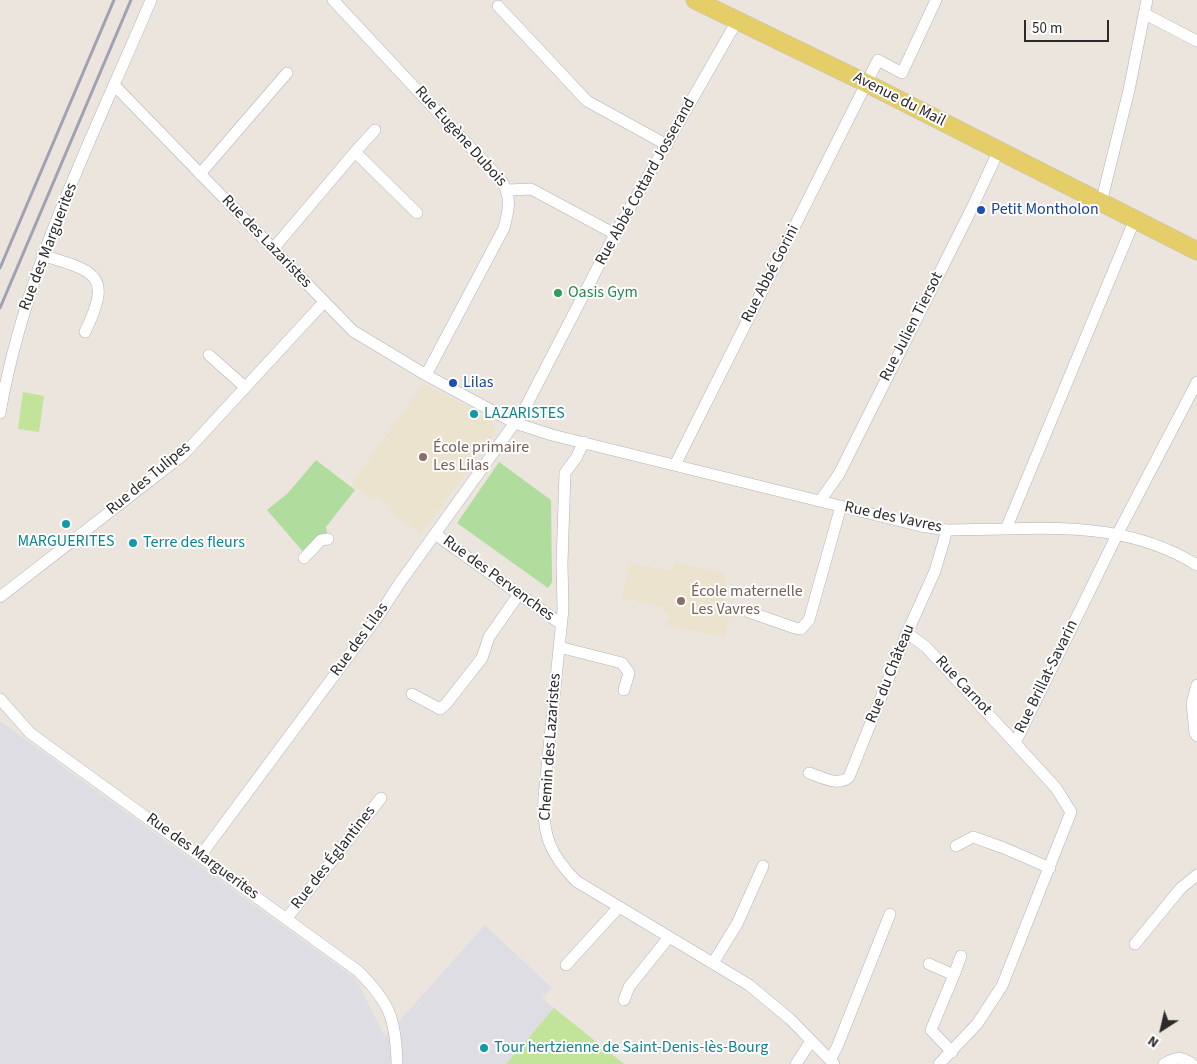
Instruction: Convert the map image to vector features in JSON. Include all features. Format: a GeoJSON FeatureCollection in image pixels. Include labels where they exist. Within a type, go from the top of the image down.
{"type":"FeatureCollection","features":[{"type":"Feature","properties":{"kind":"main road","name":"Avenue du Mail"},"geometry":{"type":"LineString","coordinates":[[695,0],[866,83],[1197,251]]}},
{"type":"Feature","properties":{"kind":"street"},"geometry":{"type":"LineString","coordinates":[[115,86],[151,0]]}},
{"type":"Feature","properties":{"kind":"street","name":"Rue Eugène Dubois"},"geometry":{"type":"LineString","coordinates":[[333,0],[501,180],[508,190],[510,205],[504,228],[426,375]]}},
{"type":"Feature","properties":{"kind":"street","name":"Rue Abbé Gorini"},"geometry":{"type":"LineString","coordinates":[[675,465],[878,60],[902,73],[936,0]]}},
{"type":"Feature","properties":{"kind":"street"},"geometry":{"type":"LineString","coordinates":[[1101,203],[1129,90],[1147,0]]}},
{"type":"Feature","properties":{"kind":"street"},"geometry":{"type":"LineString","coordinates":[[498,6],[587,100],[667,145]]}},
{"type":"Feature","properties":{"kind":"street"},"geometry":{"type":"LineString","coordinates":[[1145,14],[1197,41]]}},
{"type":"Feature","properties":{"kind":"street","name":"Rue Abbé Cottard Josserand"},"geometry":{"type":"LineString","coordinates":[[515,423],[615,234],[737,21]]}},
{"type":"Feature","properties":{"kind":"street"},"geometry":{"type":"LineString","coordinates":[[200,174],[287,73]]}},
{"type":"Feature","properties":{"kind":"street","name":"Rue des Lazaristes"},"geometry":{"type":"LineString","coordinates":[[115,86],[353,331],[426,375],[515,423]]}},
{"type":"Feature","properties":{"kind":"street","name":"Rue des Marguerites"},"geometry":{"type":"LineString","coordinates":[[0,413],[6,376],[42,255],[115,86]]}},
{"type":"Feature","properties":{"kind":"street"},"geometry":{"type":"LineString","coordinates":[[273,249],[376,130]]}},
{"type":"Feature","properties":{"kind":"street","name":"Rue Julien Tiersot"},"geometry":{"type":"LineString","coordinates":[[820,501],[839,474],[999,150]]}},
{"type":"Feature","properties":{"kind":"street"},"geometry":{"type":"LineString","coordinates":[[355,152],[417,213]]}},
{"type":"Feature","properties":{"kind":"street"},"geometry":{"type":"LineString","coordinates":[[508,190],[531,189],[615,234]]}},
{"type":"Feature","properties":{"kind":"street"},"geometry":{"type":"LineString","coordinates":[[1006,529],[1135,219]]}},
{"type":"Feature","properties":{"kind":"street"},"geometry":{"type":"LineString","coordinates":[[42,255],[78,266],[90,273],[100,289],[98,305],[85,332]]}},
{"type":"Feature","properties":{"kind":"street","name":"Rue des Tulipes"},"geometry":{"type":"LineString","coordinates":[[0,597],[183,454],[324,302]]}},
{"type":"Feature","properties":{"kind":"street"},"geometry":{"type":"LineString","coordinates":[[209,355],[245,387]]}},
{"type":"Feature","properties":{"kind":"street","name":"Rue Brillat-Savarin"},"geometry":{"type":"LineString","coordinates":[[939,1064],[977,1024],[1002,986],[1071,812],[1056,788],[1015,743],[1118,533],[1197,382]]}},
{"type":"Feature","properties":{"kind":"street","name":"Rue des Vavres"},"geometry":{"type":"LineString","coordinates":[[515,423],[552,435],[921,526],[947,530],[1048,527],[1118,533],[1149,542],[1197,565]]}},
{"type":"Feature","properties":{"kind":"street","name":"Rue des Lilas"},"geometry":{"type":"LineString","coordinates":[[201,855],[379,615],[515,423]]}},
{"type":"Feature","properties":{"kind":"street","name":"Chemin des Lazaristes"},"geometry":{"type":"LineString","coordinates":[[584,442],[576,458],[565,473],[564,609],[544,797],[544,829],[552,851],[576,881],[749,985],[770,1000],[832,1062]]}},
{"type":"Feature","properties":{"kind":"street"},"geometry":{"type":"LineString","coordinates":[[749,612],[795,628],[801,629],[805,625],[809,620],[841,506]]}},
{"type":"Feature","properties":{"kind":"street","name":"Rue du Château"},"geometry":{"type":"LineString","coordinates":[[809,773],[836,782],[844,781],[849,777],[907,633],[941,556],[947,530]]}},
{"type":"Feature","properties":{"kind":"street","name":"Rue des Pervenches"},"geometry":{"type":"LineString","coordinates":[[435,534],[561,624]]}},
{"type":"Feature","properties":{"kind":"street"},"geometry":{"type":"LineString","coordinates":[[304,558],[322,540],[328,540]]}},
{"type":"Feature","properties":{"kind":"street"},"geometry":{"type":"LineString","coordinates":[[412,694],[440,709],[446,704],[482,658],[489,637],[519,594]]}},
{"type":"Feature","properties":{"kind":"street","name":"Rue Carnot"},"geometry":{"type":"LineString","coordinates":[[907,633],[926,647],[1015,743]]}},
{"type":"Feature","properties":{"kind":"street"},"geometry":{"type":"LineString","coordinates":[[559,647],[622,663],[627,667],[629,673],[624,690]]}},
{"type":"Feature","properties":{"kind":"street"},"geometry":{"type":"LineString","coordinates":[[1197,685],[1192,703],[1194,733],[1197,736]]}},
{"type":"Feature","properties":{"kind":"street","name":"Rue des Marguerites"},"geometry":{"type":"LineString","coordinates":[[0,699],[30,733],[201,855],[358,971],[376,989],[395,1023],[397,1064]]}},
{"type":"Feature","properties":{"kind":"street","name":"Rue des Églantines"},"geometry":{"type":"LineString","coordinates":[[287,918],[381,798]]}},
{"type":"Feature","properties":{"kind":"street"},"geometry":{"type":"LineString","coordinates":[[956,846],[973,837],[1050,868]]}},
{"type":"Feature","properties":{"kind":"street"},"geometry":{"type":"LineString","coordinates":[[713,963],[737,924],[762,866]]}},
{"type":"Feature","properties":{"kind":"street"},"geometry":{"type":"LineString","coordinates":[[1135,944],[1181,888],[1197,875]]}},
{"type":"Feature","properties":{"kind":"street"},"geometry":{"type":"LineString","coordinates":[[566,965],[619,907]]}},
{"type":"Feature","properties":{"kind":"street"},"geometry":{"type":"LineString","coordinates":[[832,1062],[890,914]]}},
{"type":"Feature","properties":{"kind":"street"},"geometry":{"type":"LineString","coordinates":[[624,1000],[629,987],[669,937]]}},
{"type":"Feature","properties":{"kind":"street"},"geometry":{"type":"LineString","coordinates":[[952,1052],[931,1030],[961,956]]}},
{"type":"Feature","properties":{"kind":"street"},"geometry":{"type":"LineString","coordinates":[[929,964],[954,975]]}},
{"type":"Feature","properties":{"kind":"street"},"geometry":{"type":"LineString","coordinates":[[796,1064],[811,1041]]}},
{"type":"Feature","properties":{"kind":"street"},"geometry":{"type":"LineString","coordinates":[[1164,1064],[1173,1058],[1184,1058],[1192,1064]]}},
{"type":"Feature","properties":{"kind":"shaded area","name":"École primaire Les Lilas"},"geometry":{"type":"Polygon","coordinates":[[[424,383],[488,418],[492,421],[496,431],[421,534],[391,512],[393,508],[376,495],[372,499],[351,484],[424,383]]]}},
{"type":"Feature","properties":{"kind":"shaded area","name":"École maternelle Les Vavres"},"geometry":{"type":"Polygon","coordinates":[[[675,562],[725,573],[725,607],[731,608],[725,637],[666,625],[669,613],[663,612],[664,607],[622,598],[630,563],[672,571],[675,562]]]}},
{"type":"Feature","properties":{"kind":"shaded area"},"geometry":{"type":"Polygon","coordinates":[[[0,721],[356,979],[385,1037],[485,925],[552,988],[542,998],[554,1008],[506,1064],[0,1064],[0,721]]]}},
{"type":"Feature","properties":{"kind":"green space"},"geometry":{"type":"Polygon","coordinates":[[[23,392],[44,396],[39,432],[18,429],[23,392]]]}},
{"type":"Feature","properties":{"kind":"green space"},"geometry":{"type":"Polygon","coordinates":[[[316,460],[355,490],[326,527],[328,537],[305,554],[267,510],[288,493],[316,460]]]}},
{"type":"Feature","properties":{"kind":"green space"},"geometry":{"type":"Polygon","coordinates":[[[499,462],[551,500],[552,582],[548,588],[457,523],[499,462]]]}},
{"type":"Feature","properties":{"kind":"green space"},"geometry":{"type":"Polygon","coordinates":[[[554,1008],[624,1064],[506,1064],[554,1008]]]}},
{"type":"Feature","properties":{"kind":"railway"},"geometry":{"type":"LineString","coordinates":[[0,268],[114,0]]}},
{"type":"Feature","properties":{"kind":"railway"},"geometry":{"type":"LineString","coordinates":[[0,308],[131,0]]}},
{"type":"Feature","properties":{"kind":"place","name":"Petit Montholon"},"geometry":{"type":"Point","coordinates":[981,210]}},
{"type":"Feature","properties":{"kind":"place","name":"Oasis Gym"},"geometry":{"type":"Point","coordinates":[558,293]}},
{"type":"Feature","properties":{"kind":"place","name":"Lilas"},"geometry":{"type":"Point","coordinates":[453,383]}},
{"type":"Feature","properties":{"kind":"place","name":"LAZARISTES"},"geometry":{"type":"Point","coordinates":[474,414]}},
{"type":"Feature","properties":{"kind":"place","name":"École primaire Les Lilas"},"geometry":{"type":"Point","coordinates":[423,457]}},
{"type":"Feature","properties":{"kind":"place","name":"MARGUERITES"},"geometry":{"type":"Point","coordinates":[66,524]}},
{"type":"Feature","properties":{"kind":"place","name":"Terre des fleurs"},"geometry":{"type":"Point","coordinates":[133,543]}},
{"type":"Feature","properties":{"kind":"place","name":"École maternelle Les Vavres"},"geometry":{"type":"Point","coordinates":[681,601]}},
{"type":"Feature","properties":{"kind":"place","name":"Tour hertzienne de Saint-Denis-lès-Bourg"},"geometry":{"type":"Point","coordinates":[484,1048]}}]}
